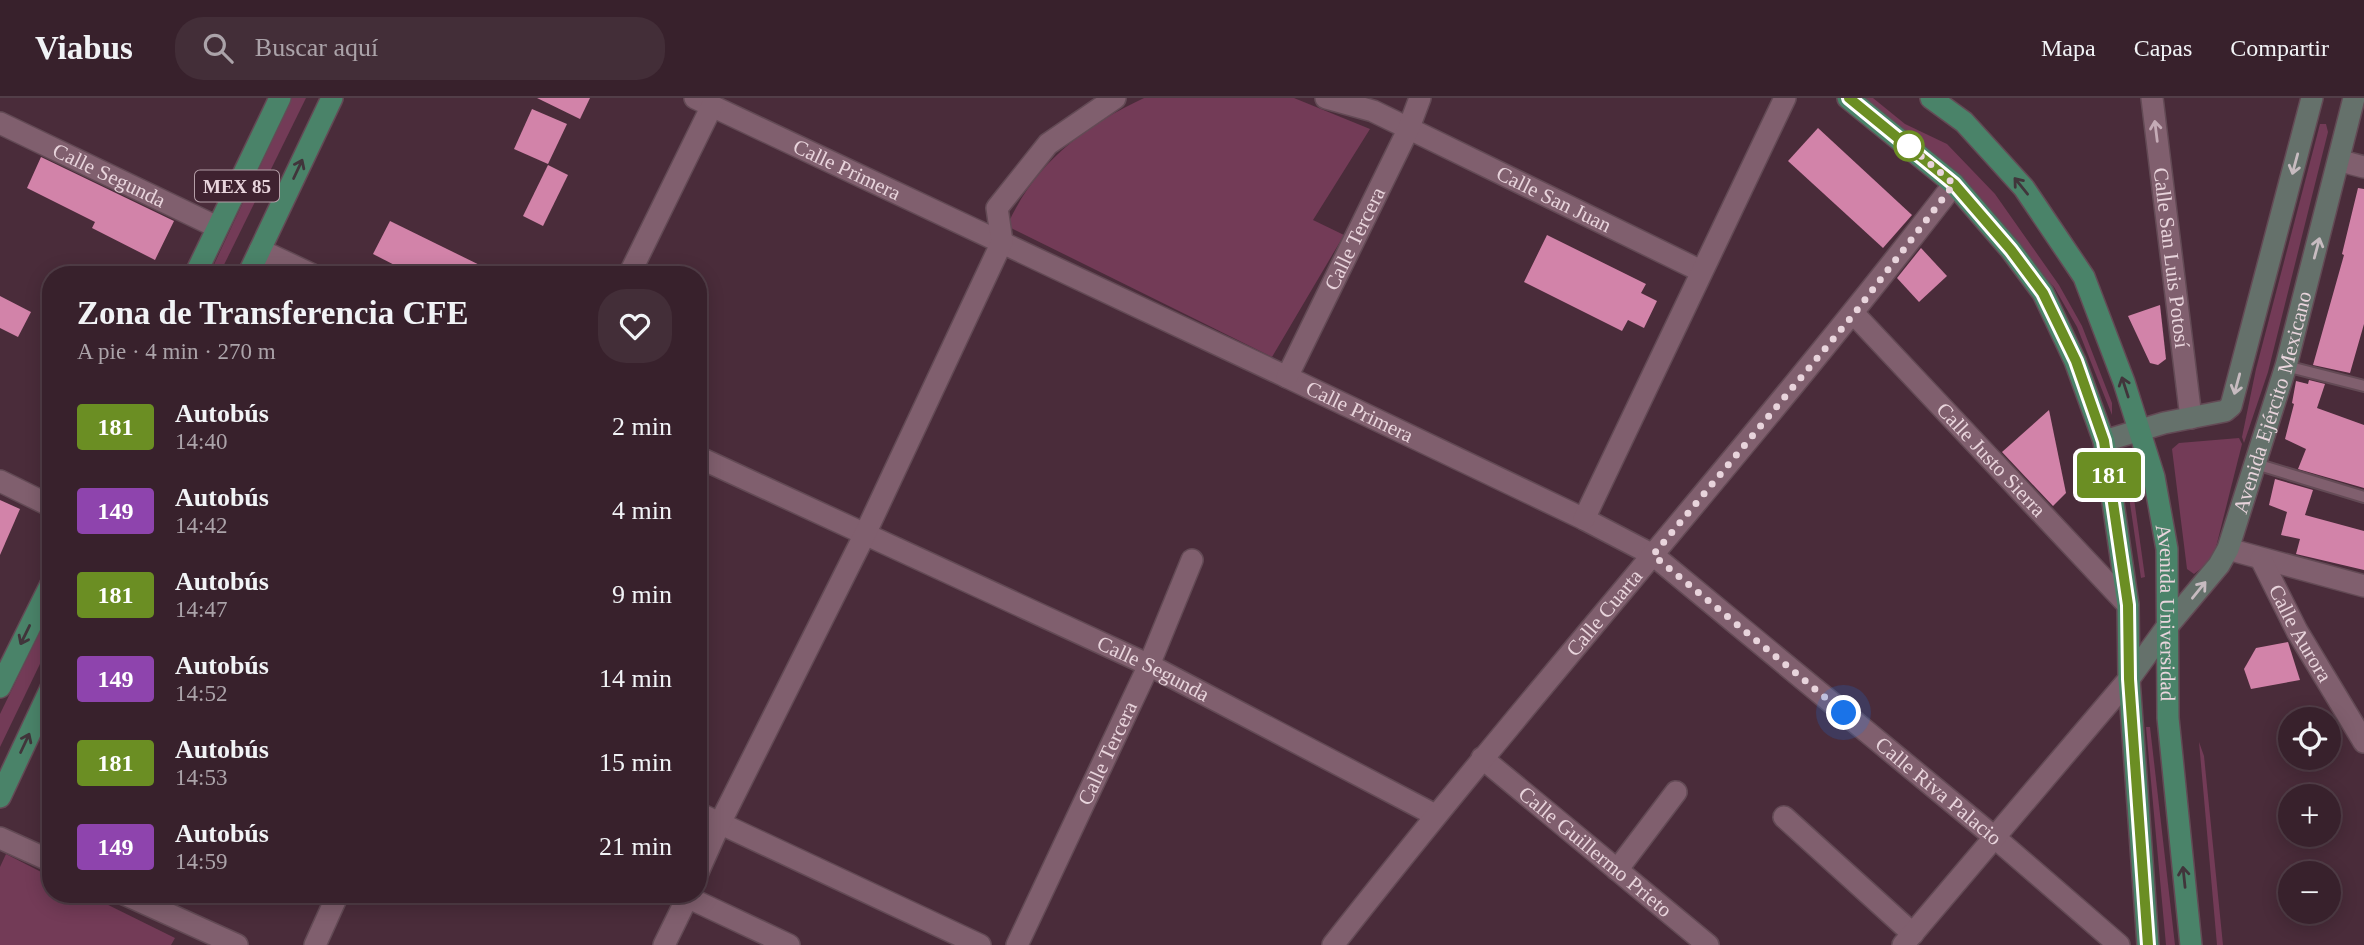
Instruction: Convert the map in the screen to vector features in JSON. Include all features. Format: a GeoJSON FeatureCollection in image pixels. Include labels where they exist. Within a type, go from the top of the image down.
{"type":"FeatureCollection","features":[{"type":"Feature","properties":{"kind":"main road","name":"MEX 85"},"geometry":{"type":"LineString","coordinates":[[199,266],[280,98]]}},
{"type":"Feature","properties":{"kind":"main road","name":"MEX 85"},"geometry":{"type":"LineString","coordinates":[[252,266],[332,98]]}},
{"type":"Feature","properties":{"kind":"main road","name":"Avenida Universidad"},"geometry":{"type":"LineString","coordinates":[[1849,98],[1954,184],[2043,293],[2076,361],[2104,441],[2128,605],[2129,679],[2148,945]]}},
{"type":"Feature","properties":{"kind":"main road","name":"Avenida Universidad"},"geometry":{"type":"LineString","coordinates":[[1931,98],[1964,122],[2024,188],[2084,277],[2124,382],[2154,477],[2167,549],[2168,718],[2191,945]]}},
{"type":"Feature","properties":{"kind":"main road","name":"Avenida Ejército Mexicano"},"geometry":{"type":"LineString","coordinates":[[2104,441],[2164,423],[2225,411],[2231,407],[2312,98]]}},
{"type":"Feature","properties":{"kind":"main road","name":"Avenida Ejército Mexicano"},"geometry":{"type":"LineString","coordinates":[[2129,679],[2166,628],[2219,565],[2228,549],[2286,366],[2341,161],[2354,98]]}},
{"type":"Feature","properties":{"kind":"main road"},"geometry":{"type":"LineString","coordinates":[[0,687],[42,601]]}},
{"type":"Feature","properties":{"kind":"main road"},"geometry":{"type":"LineString","coordinates":[[0,797],[42,707]]}},
{"type":"Feature","properties":{"kind":"street"},"geometry":{"type":"LineString","coordinates":[[707,852],[865,534],[1002,242],[997,208],[1048,145],[1115,98]]}},
{"type":"Feature","properties":{"kind":"street"},"geometry":{"type":"LineString","coordinates":[[1326,98],[1373,111],[1408,130]]}},
{"type":"Feature","properties":{"kind":"street","name":"Calle Tercera"},"geometry":{"type":"LineString","coordinates":[[1287,377],[1408,130],[1420,98]]}},
{"type":"Feature","properties":{"kind":"street"},"geometry":{"type":"LineString","coordinates":[[1584,519],[1785,98]]}},
{"type":"Feature","properties":{"kind":"street","name":"Calle San Luis Potosí"},"geometry":{"type":"LineString","coordinates":[[2152,98],[2191,418]]}},
{"type":"Feature","properties":{"kind":"street","name":"Calle Primera"},"geometry":{"type":"LineString","coordinates":[[633,266],[704,102],[1584,519]]}},
{"type":"Feature","properties":{"kind":"street","name":"Calle Segunda"},"geometry":{"type":"LineString","coordinates":[[0,123],[217,227]]}},
{"type":"Feature","properties":{"kind":"street","name":"Calle San Juan"},"geometry":{"type":"LineString","coordinates":[[1408,130],[1701,271]]}},
{"type":"Feature","properties":{"kind":"street"},"geometry":{"type":"LineString","coordinates":[[2341,161],[2364,167]]}},
{"type":"Feature","properties":{"kind":"street","name":"Calle Cuarta"},"geometry":{"type":"LineString","coordinates":[[1333,945],[1434,815],[1854,314],[1954,184]]}},
{"type":"Feature","properties":{"kind":"street"},"geometry":{"type":"LineString","coordinates":[[260,250],[294,266]]}},
{"type":"Feature","properties":{"kind":"street","name":"Calle Justo Sierra"},"geometry":{"type":"LineString","coordinates":[[1854,314],[2128,605]]}},
{"type":"Feature","properties":{"kind":"street","name":"Calle Segunda"},"geometry":{"type":"LineString","coordinates":[[707,461],[1149,665],[1434,815]]}},
{"type":"Feature","properties":{"kind":"street"},"geometry":{"type":"LineString","coordinates":[[0,481],[42,502]]}},
{"type":"Feature","properties":{"kind":"street","name":"Calle Riva Palacio"},"geometry":{"type":"LineString","coordinates":[[1584,519],[1653,555],[1993,836],[2119,945]]}},
{"type":"Feature","properties":{"kind":"street"},"geometry":{"type":"LineString","coordinates":[[2228,549],[2364,586]]}},
{"type":"Feature","properties":{"kind":"street","name":"Calle Aurora"},"geometry":{"type":"LineString","coordinates":[[2261,559],[2297,631],[2364,742]]}},
{"type":"Feature","properties":{"kind":"street","name":"Calle Tercera"},"geometry":{"type":"LineString","coordinates":[[1017,945],[1149,665],[1192,560]]}},
{"type":"Feature","properties":{"kind":"street"},"geometry":{"type":"LineString","coordinates":[[1784,817],[1908,939],[2129,679]]}},
{"type":"Feature","properties":{"kind":"street","name":"Calle Guillermo Prieto"},"geometry":{"type":"LineString","coordinates":[[1482,758],[1708,945]]}},
{"type":"Feature","properties":{"kind":"street"},"geometry":{"type":"LineString","coordinates":[[1617,870],[1676,792]]}},
{"type":"Feature","properties":{"kind":"street"},"geometry":{"type":"LineString","coordinates":[[707,817],[980,945]]}},
{"type":"Feature","properties":{"kind":"street"},"geometry":{"type":"LineString","coordinates":[[0,838],[42,857]]}},
{"type":"Feature","properties":{"kind":"street"},"geometry":{"type":"LineString","coordinates":[[144,903],[237,945]]}},
{"type":"Feature","properties":{"kind":"street"},"geometry":{"type":"LineString","coordinates":[[315,945],[334,903]]}},
{"type":"Feature","properties":{"kind":"street"},"geometry":{"type":"LineString","coordinates":[[664,945],[685,903]]}},
{"type":"Feature","properties":{"kind":"street"},"geometry":{"type":"LineString","coordinates":[[702,903],[789,945]]}},
{"type":"Feature","properties":{"kind":"lane"},"geometry":{"type":"LineString","coordinates":[[2286,366],[2364,386]]}},
{"type":"Feature","properties":{"kind":"lane"},"geometry":{"type":"LineString","coordinates":[[2256,464],[2364,497]]}},
{"type":"Feature","properties":{"kind":"shaded area"},"geometry":{"type":"Polygon","coordinates":[[[292,98],[306,98],[223,266],[213,266],[292,98]]]}},
{"type":"Feature","properties":{"kind":"shaded area"},"geometry":{"type":"Polygon","coordinates":[[[1144,98],[1294,98],[1370,129],[1313,220],[1344,235],[1272,357],[1007,226],[1032,184],[1063,149],[1101,121],[1144,98]]]}},
{"type":"Feature","properties":{"kind":"shaded area"},"geometry":{"type":"Polygon","coordinates":[[[1866,98],[1873,98],[1905,124],[1947,144],[1995,194],[2059,285],[2082,326],[2112,403],[2112,415],[2077,327],[2054,287],[1946,164],[1866,98]]]}},
{"type":"Feature","properties":{"kind":"shaded area"},"geometry":{"type":"Polygon","coordinates":[[[2320,124],[2326,124],[2328,132],[2268,372],[2244,443],[2242,437],[2256,369],[2320,124]]]}},
{"type":"Feature","properties":{"kind":"shaded area"},"geometry":{"type":"Polygon","coordinates":[[[2239,438],[2242,444],[2213,559],[2194,574],[2187,569],[2172,449],[2179,443],[2239,438]]]}},
{"type":"Feature","properties":{"kind":"shaded area"},"geometry":{"type":"Polygon","coordinates":[[[2123,456],[2128,456],[2145,577],[2141,578],[2123,456]]]}},
{"type":"Feature","properties":{"kind":"shaded area"},"geometry":{"type":"Polygon","coordinates":[[[42,628],[42,660],[0,747],[0,714],[42,628]]]}},
{"type":"Feature","properties":{"kind":"shaded area"},"geometry":{"type":"Polygon","coordinates":[[[2146,727],[2150,727],[2175,945],[2166,945],[2146,727]]]}},
{"type":"Feature","properties":{"kind":"shaded area"},"geometry":{"type":"Polygon","coordinates":[[[2199,742],[2204,756],[2223,945],[2217,945],[2199,742]]]}},
{"type":"Feature","properties":{"kind":"shaded area"},"geometry":{"type":"Polygon","coordinates":[[[6,854],[42,872],[42,903],[104,903],[175,938],[171,945],[0,945],[0,867],[6,854]]]}},
{"type":"Feature","properties":{"kind":"building"},"geometry":{"type":"Polygon","coordinates":[[[537,98],[590,98],[580,119],[537,98]]]}},
{"type":"Feature","properties":{"kind":"building"},"geometry":{"type":"Polygon","coordinates":[[[532,109],[567,124],[548,164],[514,149],[532,109]]]}},
{"type":"Feature","properties":{"kind":"building"},"geometry":{"type":"Polygon","coordinates":[[[1818,128],[1912,215],[1883,248],[1788,161],[1818,128]]]}},
{"type":"Feature","properties":{"kind":"building"},"geometry":{"type":"Polygon","coordinates":[[[41,157],[174,221],[155,260],[92,228],[95,222],[27,188],[41,157]]]}},
{"type":"Feature","properties":{"kind":"building"},"geometry":{"type":"Polygon","coordinates":[[[548,165],[568,175],[543,226],[523,216],[548,165]]]}},
{"type":"Feature","properties":{"kind":"building"},"geometry":{"type":"Polygon","coordinates":[[[2358,188],[2364,189],[2364,324],[2350,373],[2313,365],[2344,255],[2342,254],[2358,188]]]}},
{"type":"Feature","properties":{"kind":"building"},"geometry":{"type":"Polygon","coordinates":[[[390,221],[482,266],[396,266],[373,254],[390,221]]]}},
{"type":"Feature","properties":{"kind":"building"},"geometry":{"type":"Polygon","coordinates":[[[1547,235],[1646,284],[1641,293],[1657,301],[1644,328],[1628,320],[1622,331],[1524,282],[1547,235]]]}},
{"type":"Feature","properties":{"kind":"building"},"geometry":{"type":"Polygon","coordinates":[[[1921,248],[1947,276],[1919,302],[1897,278],[1921,248]]]}},
{"type":"Feature","properties":{"kind":"building"},"geometry":{"type":"Polygon","coordinates":[[[0,296],[31,312],[18,337],[0,328],[0,296]]]}},
{"type":"Feature","properties":{"kind":"building"},"geometry":{"type":"Polygon","coordinates":[[[2160,305],[2166,359],[2158,365],[2150,363],[2128,316],[2160,305]]]}},
{"type":"Feature","properties":{"kind":"building"},"geometry":{"type":"Polygon","coordinates":[[[2309,380],[2325,384],[2317,408],[2364,425],[2364,488],[2298,469],[2306,449],[2285,439],[2294,404],[2296,381],[2308,384],[2309,380]]]}},
{"type":"Feature","properties":{"kind":"building"},"geometry":{"type":"Polygon","coordinates":[[[2049,410],[2066,493],[2053,506],[2002,452],[2049,410]]]}},
{"type":"Feature","properties":{"kind":"building"},"geometry":{"type":"Polygon","coordinates":[[[2275,479],[2313,490],[2305,515],[2364,531],[2364,570],[2296,554],[2300,539],[2281,535],[2287,512],[2269,505],[2275,479]]]}},
{"type":"Feature","properties":{"kind":"building"},"geometry":{"type":"Polygon","coordinates":[[[0,500],[20,509],[0,555],[0,500]]]}},
{"type":"Feature","properties":{"kind":"building"},"geometry":{"type":"Polygon","coordinates":[[[2288,642],[2300,680],[2251,689],[2244,669],[2256,648],[2288,642]]]}},
{"type":"Feature","properties":{"kind":"bus line","name":"181"},"geometry":{"type":"LineString","coordinates":[[1849,98],[1954,184],[2011,250],[2043,293],[2076,361],[2104,441],[2128,605],[2129,679],[2148,945]]}},
{"type":"Feature","properties":{"kind":"route"},"geometry":{"type":"LineString","coordinates":[[1844,713],[1653,555],[1854,314],[1954,184],[1909,146]]}}]}
